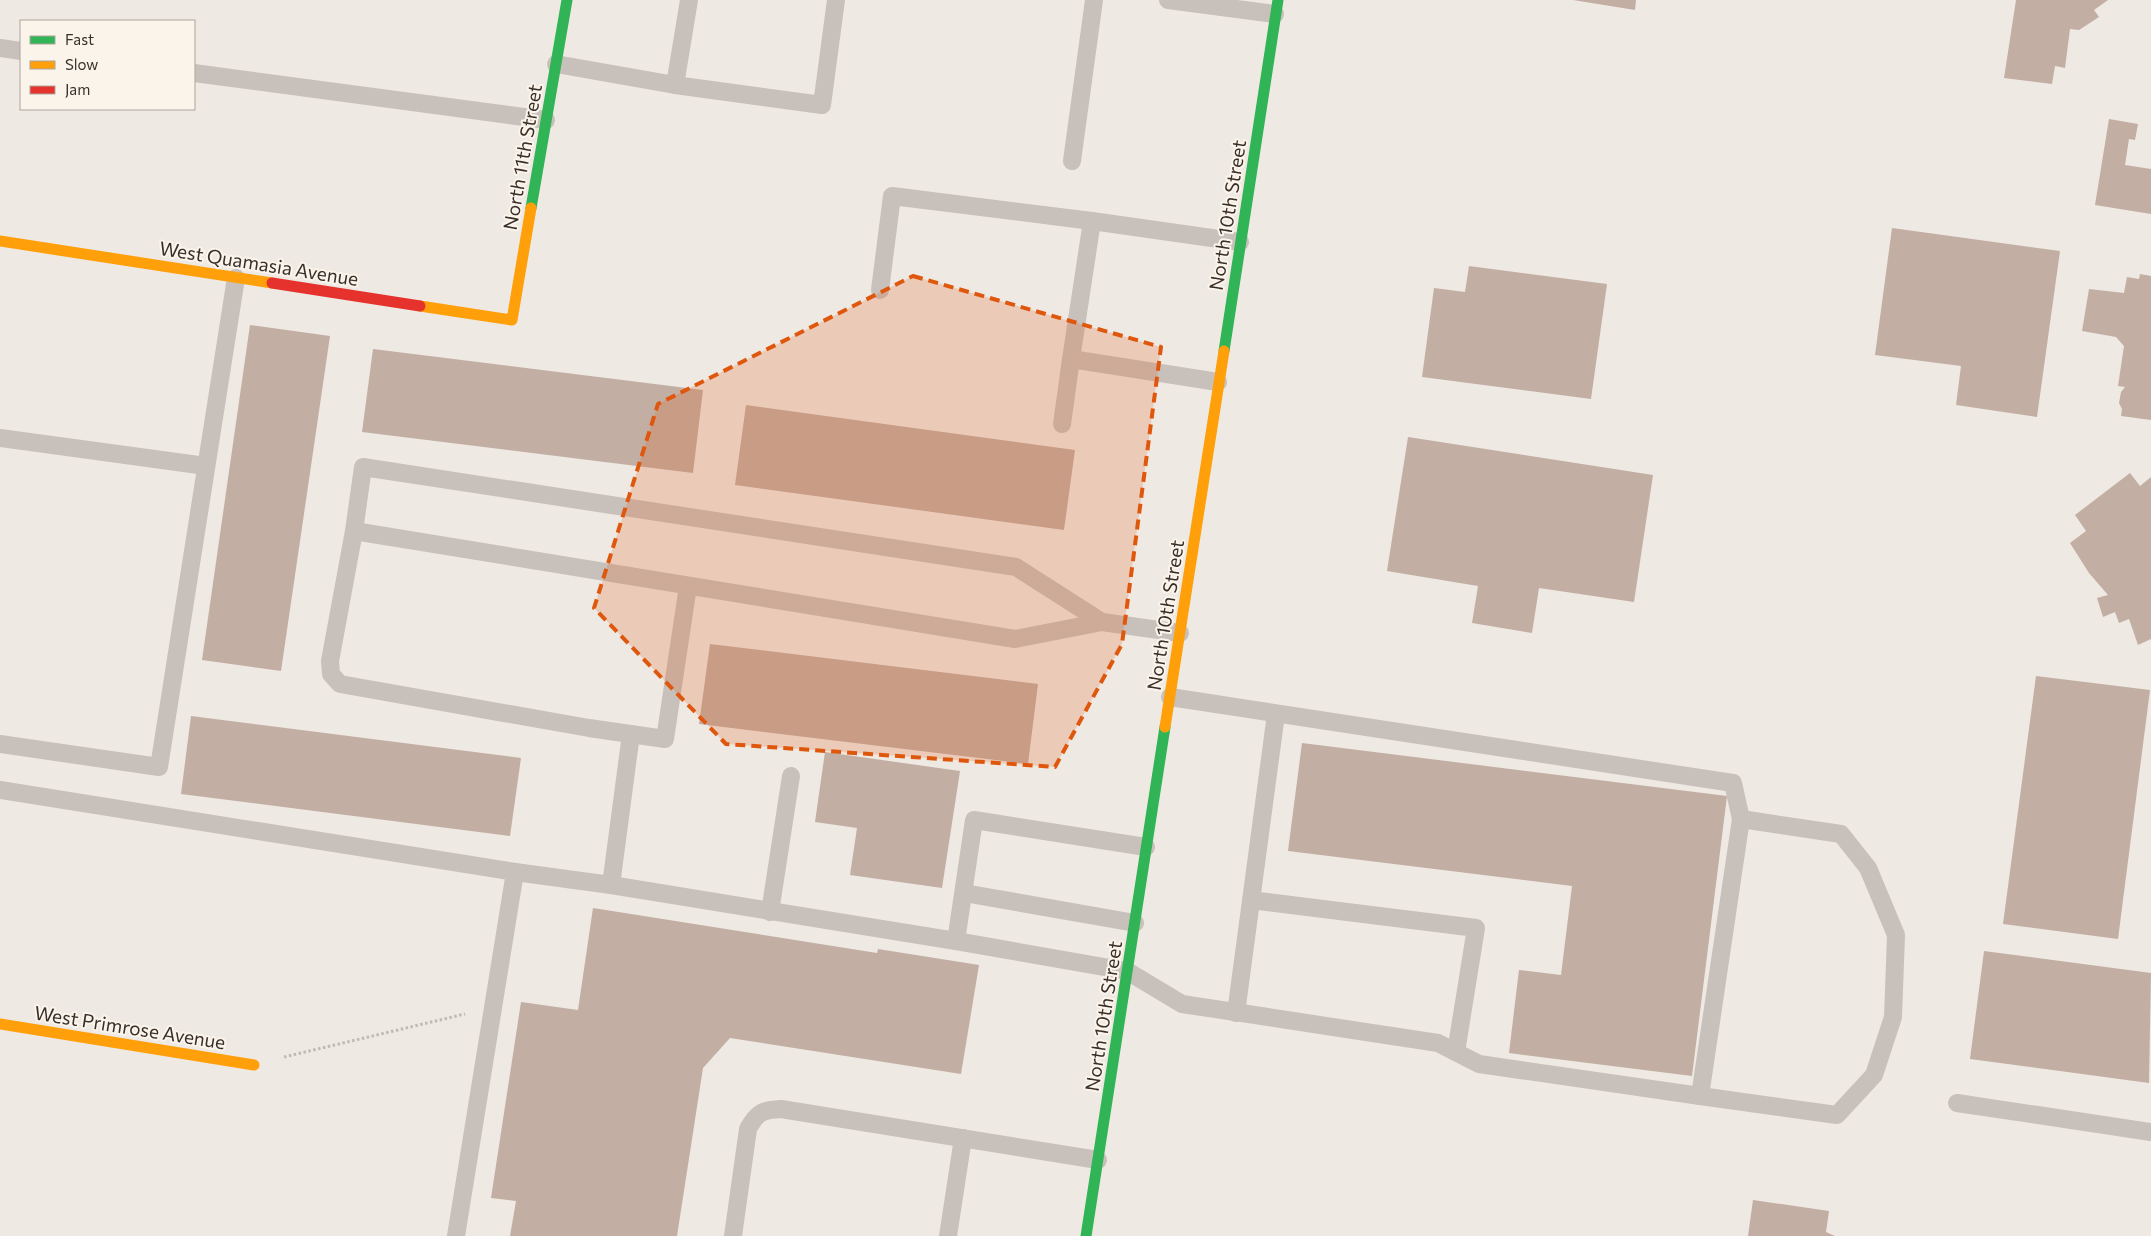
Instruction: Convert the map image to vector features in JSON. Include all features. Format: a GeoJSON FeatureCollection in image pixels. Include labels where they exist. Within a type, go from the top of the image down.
{"type":"FeatureCollection","features":[{"type":"Feature","properties":{"kind":"main road","name":"North 11th Street"},"geometry":{"type":"LineString","coordinates":[[512,320],[567,0]]}},
{"type":"Feature","properties":{"kind":"main road","name":"North 10th Street"},"geometry":{"type":"LineString","coordinates":[[1086,1236],[1277,7]]}},
{"type":"Feature","properties":{"kind":"main road","name":"West Quamasia Avenue"},"geometry":{"type":"LineString","coordinates":[[0,242],[512,320]]}},
{"type":"Feature","properties":{"kind":"main road","name":"West Primrose Avenue"},"geometry":{"type":"LineString","coordinates":[[0,1024],[254,1065]]}},
{"type":"Feature","properties":{"kind":"lane"},"geometry":{"type":"LineString","coordinates":[[675,85],[689,0]]}},
{"type":"Feature","properties":{"kind":"lane"},"geometry":{"type":"LineString","coordinates":[[556,64],[675,85],[822,105],[836,0]]}},
{"type":"Feature","properties":{"kind":"lane"},"geometry":{"type":"LineString","coordinates":[[1072,161],[1094,0]]}},
{"type":"Feature","properties":{"kind":"lane"},"geometry":{"type":"LineString","coordinates":[[1168,0],[1277,7]]}},
{"type":"Feature","properties":{"kind":"lane"},"geometry":{"type":"LineString","coordinates":[[0,48],[20,51]]}},
{"type":"Feature","properties":{"kind":"lane"},"geometry":{"type":"LineString","coordinates":[[195,73],[546,120]]}},
{"type":"Feature","properties":{"kind":"lane"},"geometry":{"type":"LineString","coordinates":[[880,290],[892,196],[1240,242]]}},
{"type":"Feature","properties":{"kind":"lane"},"geometry":{"type":"LineString","coordinates":[[1062,424],[1092,222]]}},
{"type":"Feature","properties":{"kind":"lane"},"geometry":{"type":"LineString","coordinates":[[0,744],[159,767],[236,278]]}},
{"type":"Feature","properties":{"kind":"lane"},"geometry":{"type":"LineString","coordinates":[[1071,359],[1218,382]]}},
{"type":"Feature","properties":{"kind":"lane"},"geometry":{"type":"LineString","coordinates":[[0,438],[206,466]]}},
{"type":"Feature","properties":{"kind":"lane"},"geometry":{"type":"LineString","coordinates":[[688,586],[665,739],[340,684],[331,674],[330,661],[354,531],[363,467],[1016,567],[1102,622]]}},
{"type":"Feature","properties":{"kind":"lane"},"geometry":{"type":"LineString","coordinates":[[354,531],[1015,640],[1102,622],[1180,633]]}},
{"type":"Feature","properties":{"kind":"lane"},"geometry":{"type":"LineString","coordinates":[[1170,697],[1733,783],[1741,819],[1700,1096]]}},
{"type":"Feature","properties":{"kind":"lane"},"geometry":{"type":"LineString","coordinates":[[1236,1013],[1276,714]]}},
{"type":"Feature","properties":{"kind":"lane"},"geometry":{"type":"LineString","coordinates":[[611,886],[631,734]]}},
{"type":"Feature","properties":{"kind":"lane"},"geometry":{"type":"LineString","coordinates":[[770,912],[791,776]]}},
{"type":"Feature","properties":{"kind":"lane"},"geometry":{"type":"LineString","coordinates":[[0,790],[956,941],[1127,971],[1182,1004],[1438,1043],[1479,1064],[1837,1115],[1874,1075],[1892,1017],[1896,935],[1868,868],[1841,834],[1741,819]]}},
{"type":"Feature","properties":{"kind":"lane"},"geometry":{"type":"LineString","coordinates":[[956,941],[974,820],[1146,847]]}},
{"type":"Feature","properties":{"kind":"lane"},"geometry":{"type":"LineString","coordinates":[[456,1236],[515,872]]}},
{"type":"Feature","properties":{"kind":"lane"},"geometry":{"type":"LineString","coordinates":[[964,893],[1135,923]]}},
{"type":"Feature","properties":{"kind":"lane"},"geometry":{"type":"LineString","coordinates":[[1251,900],[1476,928],[1456,1052]]}},
{"type":"Feature","properties":{"kind":"lane"},"geometry":{"type":"LineString","coordinates":[[1957,1103],[2151,1132]]}},
{"type":"Feature","properties":{"kind":"lane"},"geometry":{"type":"LineString","coordinates":[[732,1236],[748,1128],[754,1117],[767,1109],[781,1109],[1098,1160]]}},
{"type":"Feature","properties":{"kind":"lane"},"geometry":{"type":"LineString","coordinates":[[948,1236],[963,1138]]}},
{"type":"Feature","properties":{"kind":"path"},"geometry":{"type":"LineString","coordinates":[[254,1065],[493,1007]]}},
{"type":"Feature","properties":{"kind":"highlighted area"},"geometry":{"type":"Polygon","coordinates":[[[913,276],[1161,347],[1122,644],[1055,767],[726,744],[594,608],[658,404],[913,276]]]}},
{"type":"Feature","properties":{"kind":"building"},"geometry":{"type":"Polygon","coordinates":[[[1573,0],[1636,0],[1635,10],[1573,0]]]}},
{"type":"Feature","properties":{"kind":"building"},"geometry":{"type":"Polygon","coordinates":[[[2016,0],[2108,0],[2094,10],[2099,17],[2079,30],[2070,29],[2065,68],[2055,66],[2052,84],[2004,78],[2016,0]]]}},
{"type":"Feature","properties":{"kind":"building"},"geometry":{"type":"Polygon","coordinates":[[[2109,119],[2138,124],[2135,140],[2129,139],[2125,165],[2151,169],[2151,214],[2095,205],[2109,119]]]}},
{"type":"Feature","properties":{"kind":"building"},"geometry":{"type":"Polygon","coordinates":[[[1892,228],[2060,251],[2037,417],[1956,405],[1961,366],[1875,355],[1892,228]]]}},
{"type":"Feature","properties":{"kind":"building"},"geometry":{"type":"Polygon","coordinates":[[[1469,266],[1607,284],[1591,399],[1422,377],[1434,288],[1465,292],[1469,266]]]}},
{"type":"Feature","properties":{"kind":"building"},"geometry":{"type":"Polygon","coordinates":[[[2140,274],[2151,276],[2151,420],[2121,416],[2122,409],[2119,403],[2121,392],[2125,387],[2118,386],[2124,346],[2116,337],[2082,331],[2089,289],[2124,293],[2127,277],[2139,279],[2140,274]]]}},
{"type":"Feature","properties":{"kind":"building"},"geometry":{"type":"Polygon","coordinates":[[[250,325],[330,336],[281,671],[202,660],[250,325]]]}},
{"type":"Feature","properties":{"kind":"building"},"geometry":{"type":"Polygon","coordinates":[[[373,349],[703,390],[693,473],[362,432],[373,349]]]}},
{"type":"Feature","properties":{"kind":"building"},"geometry":{"type":"Polygon","coordinates":[[[746,405],[1075,450],[1064,530],[735,485],[746,405]]]}},
{"type":"Feature","properties":{"kind":"building"},"geometry":{"type":"Polygon","coordinates":[[[1408,437],[1653,475],[1634,602],[1539,588],[1532,633],[1472,623],[1478,586],[1387,571],[1408,437]]]}},
{"type":"Feature","properties":{"kind":"building"},"geometry":{"type":"Polygon","coordinates":[[[2130,473],[2140,486],[2151,477],[2151,639],[2138,645],[2129,619],[2119,623],[2115,612],[2103,617],[2097,598],[2108,595],[2089,573],[2070,543],[2086,531],[2075,515],[2130,473]]]}},
{"type":"Feature","properties":{"kind":"building"},"geometry":{"type":"Polygon","coordinates":[[[710,644],[1038,684],[1028,764],[699,724],[710,644]]]}},
{"type":"Feature","properties":{"kind":"building"},"geometry":{"type":"Polygon","coordinates":[[[2036,676],[2150,690],[2118,939],[2003,924],[2036,676]]]}},
{"type":"Feature","properties":{"kind":"building"},"geometry":{"type":"Polygon","coordinates":[[[191,716],[521,758],[510,836],[181,794],[191,716]]]}},
{"type":"Feature","properties":{"kind":"building"},"geometry":{"type":"Polygon","coordinates":[[[1302,743],[1727,796],[1692,1076],[1509,1053],[1519,970],[1561,975],[1572,886],[1288,851],[1302,743]]]}},
{"type":"Feature","properties":{"kind":"building"},"geometry":{"type":"Polygon","coordinates":[[[825,752],[960,771],[942,888],[850,875],[857,828],[815,822],[825,752]]]}},
{"type":"Feature","properties":{"kind":"building"},"geometry":{"type":"Polygon","coordinates":[[[593,908],[877,953],[878,949],[979,965],[961,1074],[730,1038],[703,1068],[677,1236],[510,1236],[516,1201],[491,1198],[521,1002],[578,1010],[593,908]]]}},
{"type":"Feature","properties":{"kind":"building"},"geometry":{"type":"Polygon","coordinates":[[[1984,951],[2151,973],[2149,1083],[1970,1059],[1984,951]]]}},
{"type":"Feature","properties":{"kind":"building"},"geometry":{"type":"Polygon","coordinates":[[[1753,1200],[1829,1211],[1826,1232],[1835,1236],[1748,1236],[1753,1200]]]}},
{"type":"Feature","properties":{"kind":"traffic: fast"},"geometry":{"type":"LineString","coordinates":[[531,208],[567,0]]}},
{"type":"Feature","properties":{"kind":"traffic: fast"},"geometry":{"type":"LineString","coordinates":[[1224,351],[1278,0]]}},
{"type":"Feature","properties":{"kind":"traffic: fast"},"geometry":{"type":"LineString","coordinates":[[1086,1236],[1165,727]]}},
{"type":"Feature","properties":{"kind":"traffic: slow"},"geometry":{"type":"LineString","coordinates":[[420,306],[512,320],[531,208]]}},
{"type":"Feature","properties":{"kind":"traffic: slow"},"geometry":{"type":"LineString","coordinates":[[0,241],[272,283]]}},
{"type":"Feature","properties":{"kind":"traffic: slow"},"geometry":{"type":"LineString","coordinates":[[1165,727],[1224,351]]}},
{"type":"Feature","properties":{"kind":"traffic: slow"},"geometry":{"type":"LineString","coordinates":[[0,1024],[254,1065]]}},
{"type":"Feature","properties":{"kind":"traffic: jam"},"geometry":{"type":"LineString","coordinates":[[272,283],[420,306]]}}]}
